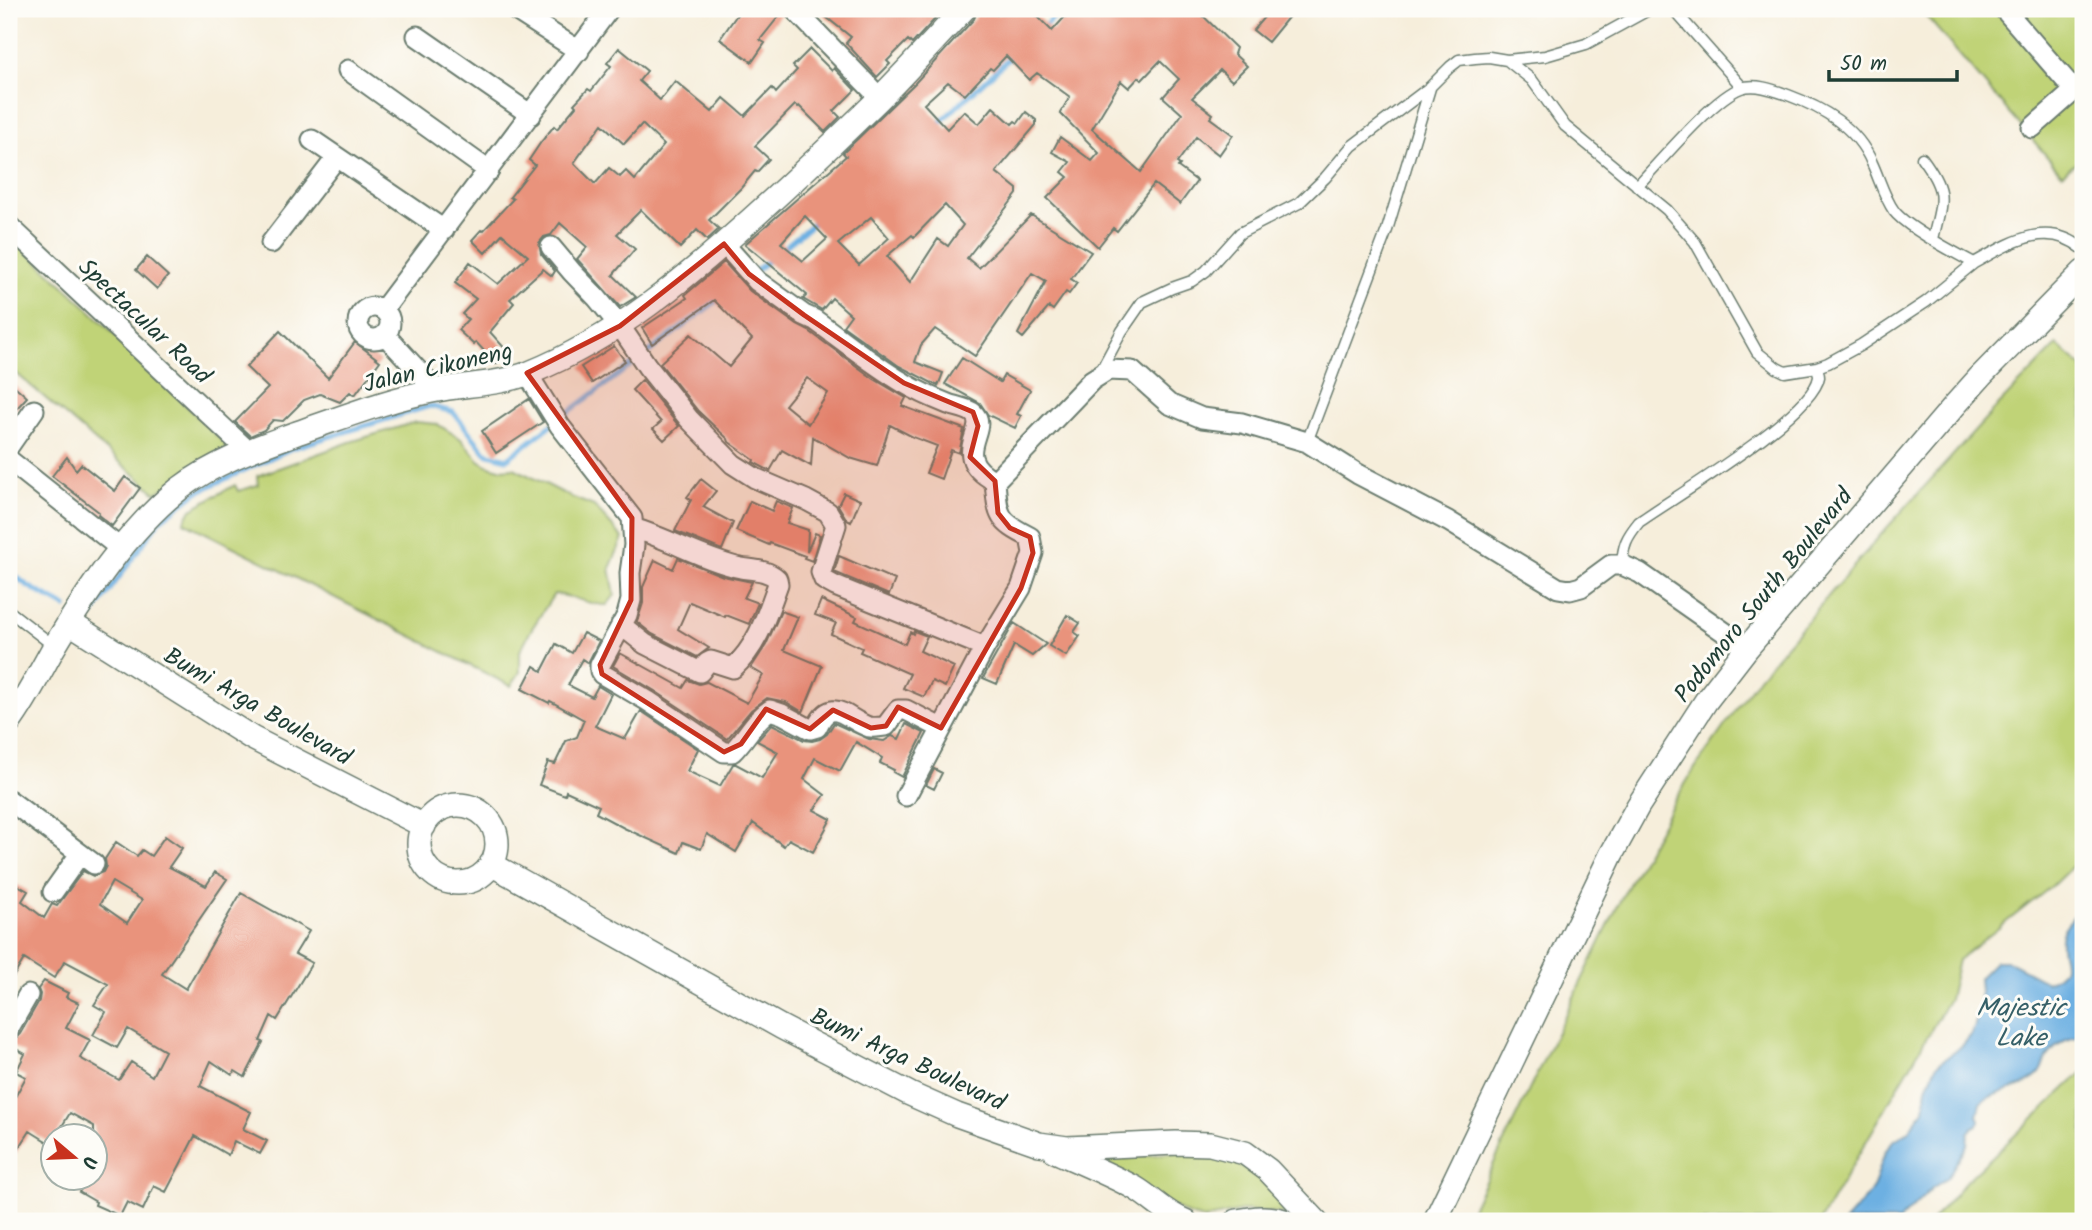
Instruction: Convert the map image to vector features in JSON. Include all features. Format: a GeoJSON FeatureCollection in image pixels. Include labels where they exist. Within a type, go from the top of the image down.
{"type":"FeatureCollection","features":[{"type":"Feature","properties":{"kind":"street"},"geometry":{"type":"LineString","coordinates":[[514,9],[579,51]]}},
{"type":"Feature","properties":{"kind":"street"},"geometry":{"type":"LineString","coordinates":[[383,310],[609,9]]}},
{"type":"Feature","properties":{"kind":"street","name":"Jalan Cikoneng"},"geometry":{"type":"LineString","coordinates":[[9,723],[54,647],[121,549],[156,509],[181,488],[247,450],[368,408],[436,390],[508,381],[620,326],[724,244],[812,164],[880,99],[964,9]]}},
{"type":"Feature","properties":{"kind":"street"},"geometry":{"type":"LineString","coordinates":[[795,10],[880,99]]}},
{"type":"Feature","properties":{"kind":"street"},"geometry":{"type":"LineString","coordinates":[[2010,11],[2079,87],[2032,128]]}},
{"type":"Feature","properties":{"kind":"street"},"geometry":{"type":"LineString","coordinates":[[417,36],[531,115]]}},
{"type":"Feature","properties":{"kind":"street"},"geometry":{"type":"LineString","coordinates":[[348,70],[489,171]]}},
{"type":"Feature","properties":{"kind":"street"},"geometry":{"type":"LineString","coordinates":[[312,140],[444,230]]}},
{"type":"Feature","properties":{"kind":"street"},"geometry":{"type":"LineString","coordinates":[[271,243],[337,157]]}},
{"type":"Feature","properties":{"kind":"street","name":"Spectacular Road"},"geometry":{"type":"LineString","coordinates":[[9,226],[247,450]]}},
{"type":"Feature","properties":{"kind":"street"},"geometry":{"type":"LineString","coordinates":[[724,244],[756,280],[904,383],[946,403],[973,412],[978,426],[970,457],[982,474],[995,481]]}},
{"type":"Feature","properties":{"kind":"street"},"geometry":{"type":"LineString","coordinates":[[551,247],[620,326],[689,419],[733,464],[755,478],[828,512],[836,525],[821,572],[824,580],[985,648]]}},
{"type":"Feature","properties":{"kind":"street","name":"Podomoro South Boulevard"},"geometry":{"type":"LineString","coordinates":[[1435,1221],[1611,855],[1638,806],[1706,701],[1747,648],[1981,376],[2083,272]]}},
{"type":"Feature","properties":{"kind":"street"},"geometry":{"type":"LineString","coordinates":[[377,307],[388,315],[389,329],[384,335],[378,339],[364,337],[358,324],[363,311],[377,307]]}},
{"type":"Feature","properties":{"kind":"street"},"geometry":{"type":"LineString","coordinates":[[384,335],[436,390]]}},
{"type":"Feature","properties":{"kind":"street"},"geometry":{"type":"LineString","coordinates":[[906,796],[985,648],[1021,588],[1033,553],[1030,537],[1010,528],[998,513],[995,481],[1098,376],[1108,370],[1132,371],[1169,404],[1202,418],[1242,423],[1307,442],[1358,474],[1448,521],[1558,588],[1570,590],[1581,587],[1611,565],[1622,565],[1640,573],[1747,648]]}},
{"type":"Feature","properties":{"kind":"street"},"geometry":{"type":"LineString","coordinates":[[527,373],[560,426],[632,518],[634,552],[629,583],[631,600],[600,665],[600,671],[724,752],[732,752],[741,744],[762,715],[770,710],[810,729],[817,727],[823,715],[833,710],[871,727],[886,726],[898,710],[906,710],[941,728]]}},
{"type":"Feature","properties":{"kind":"street"},"geometry":{"type":"LineString","coordinates":[[9,446],[34,411]]}},
{"type":"Feature","properties":{"kind":"street"},"geometry":{"type":"LineString","coordinates":[[9,460],[121,549]]}},
{"type":"Feature","properties":{"kind":"street"},"geometry":{"type":"LineString","coordinates":[[621,625],[645,644],[698,671],[701,672],[707,663],[711,662],[733,668],[754,643],[778,584],[777,579],[769,573],[720,563],[633,528]]}},
{"type":"Feature","properties":{"kind":"street","name":"Bumi Arga Boulevard"},"geometry":{"type":"LineString","coordinates":[[70,623],[252,738],[424,826]]}},
{"type":"Feature","properties":{"kind":"street"},"geometry":{"type":"LineString","coordinates":[[9,800],[87,859],[53,892]]}},
{"type":"Feature","properties":{"kind":"street"},"geometry":{"type":"LineString","coordinates":[[446,807],[470,807],[481,813],[490,822],[495,834],[497,846],[491,864],[474,880],[461,883],[437,877],[421,858],[419,846],[424,826],[434,813],[446,807]]}},
{"type":"Feature","properties":{"kind":"street","name":"Bumi Arga Boulevard"},"geometry":{"type":"LineString","coordinates":[[491,864],[781,1027],[910,1094],[978,1124],[1039,1144],[1067,1148],[1176,1143],[1210,1144],[1245,1153],[1268,1170],[1316,1221]]}},
{"type":"Feature","properties":{"kind":"street"},"geometry":{"type":"LineString","coordinates":[[9,1028],[27,995]]}},
{"type":"Feature","properties":{"kind":"street"},"geometry":{"type":"LineString","coordinates":[[1039,1144],[1109,1174],[1139,1190],[1164,1210],[1185,1221]]}},
{"type":"Feature","properties":{"kind":"street"},"geometry":{"type":"LineString","coordinates":[[1237,1221],[1256,1217],[1284,1221]]}},
{"type":"Feature","properties":{"kind":"lane"},"geometry":{"type":"LineString","coordinates":[[1098,376],[1122,331],[1142,302],[1199,276],[1240,233],[1299,202],[1325,178],[1352,146],[1430,87],[1459,60],[1489,57],[1507,60],[1545,56],[1586,44],[1650,9]]}},
{"type":"Feature","properties":{"kind":"lane"},"geometry":{"type":"LineString","coordinates":[[1673,9],[1742,87]]}},
{"type":"Feature","properties":{"kind":"lane"},"geometry":{"type":"LineString","coordinates":[[1507,60],[1532,80],[1565,126],[1667,210],[1695,242],[1757,352],[1785,372],[1817,367],[1861,345],[1926,302],[1974,263],[2017,240],[2047,233],[2071,239],[2083,248]]}},
{"type":"Feature","properties":{"kind":"lane"},"geometry":{"type":"LineString","coordinates":[[1307,442],[1387,230],[1430,87]]}},
{"type":"Feature","properties":{"kind":"lane"},"geometry":{"type":"LineString","coordinates":[[1637,186],[1712,108],[1742,87],[1766,88],[1812,104],[1852,131],[1871,160],[1894,211],[1906,223],[1974,263]]}},
{"type":"Feature","properties":{"kind":"lane"},"geometry":{"type":"LineString","coordinates":[[1922,158],[1934,174],[1942,196],[1933,239]]}},
{"type":"Feature","properties":{"kind":"lane"},"geometry":{"type":"LineString","coordinates":[[756,280],[772,280],[788,293]]}},
{"type":"Feature","properties":{"kind":"lane"},"geometry":{"type":"LineString","coordinates":[[1622,565],[1623,547],[1628,535],[1639,522],[1749,450],[1800,406],[1816,385],[1819,377],[1817,367]]}},
{"type":"Feature","properties":{"kind":"lane"},"geometry":{"type":"LineString","coordinates":[[9,611],[54,647]]}},
{"type":"Feature","properties":{"kind":"highlighted area"},"geometry":{"type":"Polygon","coordinates":[[[724,244],[749,274],[904,383],[973,412],[978,426],[970,457],[995,481],[998,513],[1010,528],[1030,537],[1033,553],[1021,588],[941,728],[898,707],[886,726],[871,728],[833,710],[810,729],[766,709],[741,744],[724,752],[602,674],[600,665],[631,600],[632,518],[527,373],[620,326],[724,244]]]}},
{"type":"Feature","properties":{"kind":"green space"},"geometry":{"type":"Polygon","coordinates":[[[1920,9],[2083,9],[2083,156],[2062,174],[1920,9]]]}},
{"type":"Feature","properties":{"kind":"green space"},"geometry":{"type":"Polygon","coordinates":[[[9,235],[88,308],[228,447],[156,493],[9,367],[9,235]]]}},
{"type":"Feature","properties":{"kind":"green space"},"geometry":{"type":"Polygon","coordinates":[[[2057,345],[2083,368],[2083,856],[2052,886],[1958,960],[1949,999],[1820,1221],[1466,1221],[1621,899],[1695,768],[1759,677],[1884,531],[2057,345]]]}},
{"type":"Feature","properties":{"kind":"green space"},"geometry":{"type":"Polygon","coordinates":[[[416,422],[437,424],[461,439],[479,460],[489,466],[500,469],[514,468],[594,506],[623,538],[610,568],[615,595],[607,605],[554,594],[520,651],[520,672],[511,686],[184,522],[191,509],[235,485],[238,491],[258,485],[257,476],[350,442],[416,422]]]}},
{"type":"Feature","properties":{"kind":"green space"},"geometry":{"type":"Polygon","coordinates":[[[2083,1072],[2083,1221],[1932,1221],[1964,1183],[2083,1072]]]}},
{"type":"Feature","properties":{"kind":"green space"},"geometry":{"type":"Polygon","coordinates":[[[1179,1152],[1218,1156],[1235,1162],[1268,1185],[1307,1221],[1298,1221],[1287,1214],[1246,1210],[1204,1219],[1189,1215],[1094,1162],[1179,1152]]]}},
{"type":"Feature","properties":{"kind":"water","name":"Majestic Lake"},"geometry":{"type":"Polygon","coordinates":[[[2083,900],[2083,1036],[2071,1038],[2058,1045],[2034,1079],[1980,1103],[1977,1116],[1980,1121],[1968,1133],[1967,1145],[1947,1178],[1932,1188],[1899,1221],[1845,1221],[1874,1186],[1885,1152],[1892,1142],[1907,1132],[1924,1110],[1927,1088],[1936,1066],[1963,1045],[1972,1034],[1981,1005],[1979,978],[1996,961],[2007,961],[2047,982],[2057,977],[2064,966],[2061,949],[2063,931],[2078,912],[2083,900]]]}},
{"type":"Feature","properties":{"kind":"building"},"geometry":{"type":"Polygon","coordinates":[[[741,9],[783,9],[760,40],[765,43],[752,62],[720,39],[741,9]]]}},
{"type":"Feature","properties":{"kind":"building"},"geometry":{"type":"Polygon","coordinates":[[[816,9],[924,9],[935,19],[912,44],[908,40],[887,61],[890,64],[877,77],[846,43],[851,37],[816,9]]]}},
{"type":"Feature","properties":{"kind":"building"},"geometry":{"type":"Polygon","coordinates":[[[978,9],[991,9],[997,15],[1004,9],[1030,9],[1052,31],[1072,9],[1196,9],[1236,48],[1234,54],[1247,66],[1232,81],[1220,70],[1192,98],[1213,114],[1210,118],[1233,135],[1219,155],[1196,137],[1177,163],[1180,165],[1178,167],[1197,181],[1180,204],[1154,184],[1117,231],[1113,228],[1098,247],[1047,198],[1068,177],[1062,172],[1070,162],[1052,152],[1060,137],[1092,161],[1099,153],[1060,113],[1070,97],[1037,73],[1029,80],[1006,56],[993,70],[990,68],[965,95],[948,82],[924,104],[947,129],[964,111],[979,124],[993,107],[1012,124],[1015,121],[1018,123],[1026,112],[1036,120],[1036,125],[996,172],[1017,189],[1017,194],[967,258],[979,268],[1031,215],[1091,252],[1071,279],[1077,283],[1069,294],[1066,292],[1053,310],[1049,307],[1023,338],[1018,334],[1046,281],[1032,273],[975,356],[935,329],[921,345],[915,362],[943,373],[938,386],[899,366],[843,326],[851,315],[832,298],[822,310],[803,299],[807,295],[745,244],[846,156],[843,153],[915,83],[974,19],[978,9]],[[1160,61],[1142,80],[1139,77],[1129,88],[1121,81],[1092,129],[1141,172],[1182,114],[1163,97],[1179,79],[1160,61]],[[945,205],[914,237],[912,235],[887,256],[910,282],[938,239],[948,246],[963,225],[945,205]],[[805,216],[781,243],[803,261],[827,239],[805,216]],[[871,217],[838,244],[859,265],[889,238],[871,217]]]}},
{"type":"Feature","properties":{"kind":"building"},"geometry":{"type":"Polygon","coordinates":[[[1271,9],[1295,9],[1268,42],[1253,30],[1271,9]]]}},
{"type":"Feature","properties":{"kind":"building"},"geometry":{"type":"Polygon","coordinates":[[[619,48],[647,71],[639,81],[660,100],[675,81],[712,112],[724,98],[745,116],[772,88],[776,93],[797,70],[793,66],[810,49],[832,71],[834,68],[855,90],[834,111],[840,117],[825,132],[795,105],[755,146],[769,159],[709,220],[719,229],[707,240],[697,230],[680,248],[641,210],[617,234],[635,249],[613,275],[636,297],[620,307],[577,259],[587,247],[560,223],[551,235],[544,237],[539,243],[541,254],[555,271],[552,276],[543,269],[510,299],[514,303],[490,332],[508,352],[496,364],[476,342],[474,345],[458,330],[468,319],[462,314],[476,299],[455,283],[470,262],[498,284],[528,256],[502,234],[485,253],[472,240],[513,199],[510,197],[535,165],[529,160],[541,142],[554,126],[557,129],[588,89],[591,91],[611,66],[607,63],[619,48]],[[602,124],[574,163],[595,184],[609,168],[620,177],[626,171],[635,180],[664,145],[642,124],[624,144],[602,124]]]}},
{"type":"Feature","properties":{"kind":"building"},"geometry":{"type":"Polygon","coordinates":[[[147,257],[168,276],[157,289],[136,270],[147,257]]]}},
{"type":"Feature","properties":{"kind":"building"},"geometry":{"type":"Polygon","coordinates":[[[724,262],[750,291],[874,379],[906,398],[902,406],[964,429],[959,453],[951,450],[941,479],[926,473],[937,446],[890,425],[877,466],[850,458],[813,437],[811,466],[782,450],[770,471],[753,462],[754,460],[729,442],[698,411],[660,363],[691,334],[729,367],[752,339],[714,300],[652,344],[642,328],[687,298],[685,295],[724,262]],[[807,378],[785,405],[808,424],[828,393],[807,378]]]}},
{"type":"Feature","properties":{"kind":"building"},"geometry":{"type":"Polygon","coordinates":[[[280,331],[328,378],[355,342],[380,361],[355,395],[350,392],[340,402],[320,394],[304,400],[283,421],[273,420],[264,430],[250,436],[235,422],[268,388],[246,367],[280,331]]]}},
{"type":"Feature","properties":{"kind":"building"},"geometry":{"type":"Polygon","coordinates":[[[614,346],[625,361],[592,383],[581,367],[614,346]]]}},
{"type":"Feature","properties":{"kind":"building"},"geometry":{"type":"Polygon","coordinates":[[[962,358],[1000,382],[1004,375],[1030,390],[1017,414],[1021,416],[1015,428],[988,415],[980,403],[945,384],[962,358]]]}},
{"type":"Feature","properties":{"kind":"building"},"geometry":{"type":"Polygon","coordinates":[[[642,380],[679,426],[664,440],[653,429],[661,422],[632,390],[642,380]]]}},
{"type":"Feature","properties":{"kind":"building"},"geometry":{"type":"Polygon","coordinates":[[[9,381],[27,397],[9,417],[9,381]]]}},
{"type":"Feature","properties":{"kind":"building"},"geometry":{"type":"Polygon","coordinates":[[[529,399],[543,422],[496,453],[482,431],[529,399]]]}},
{"type":"Feature","properties":{"kind":"building"},"geometry":{"type":"Polygon","coordinates":[[[67,457],[76,470],[81,464],[115,491],[125,477],[140,488],[112,526],[98,515],[99,512],[52,476],[67,457]]]}},
{"type":"Feature","properties":{"kind":"building"},"geometry":{"type":"Polygon","coordinates":[[[701,479],[716,491],[703,507],[733,523],[722,550],[675,531],[691,500],[687,497],[701,479]]]}},
{"type":"Feature","properties":{"kind":"building"},"geometry":{"type":"Polygon","coordinates":[[[844,493],[860,500],[851,522],[838,505],[844,493]]]}},
{"type":"Feature","properties":{"kind":"building"},"geometry":{"type":"Polygon","coordinates":[[[750,501],[772,511],[776,501],[793,508],[787,523],[808,530],[807,552],[815,533],[820,535],[812,561],[736,531],[750,501]]]}},
{"type":"Feature","properties":{"kind":"building"},"geometry":{"type":"Polygon","coordinates":[[[839,556],[895,580],[889,595],[834,572],[839,556]]]}},
{"type":"Feature","properties":{"kind":"building"},"geometry":{"type":"Polygon","coordinates":[[[678,558],[723,576],[752,582],[744,598],[758,603],[749,624],[690,602],[678,629],[709,648],[697,657],[652,634],[637,622],[643,603],[643,587],[655,560],[673,569],[678,558]]]}},
{"type":"Feature","properties":{"kind":"building"},"geometry":{"type":"Polygon","coordinates":[[[821,600],[857,617],[855,621],[905,644],[910,632],[927,636],[920,651],[954,667],[945,687],[932,681],[924,697],[903,688],[910,674],[860,652],[862,648],[831,634],[836,623],[815,615],[821,600]]]}},
{"type":"Feature","properties":{"kind":"building"},"geometry":{"type":"Polygon","coordinates":[[[781,611],[798,617],[784,650],[822,666],[803,712],[786,702],[767,698],[751,710],[727,739],[613,666],[620,653],[683,688],[688,680],[699,684],[707,682],[747,703],[763,675],[751,668],[766,645],[781,611]]]}},
{"type":"Feature","properties":{"kind":"building"},"geometry":{"type":"Polygon","coordinates":[[[1067,615],[1080,623],[1074,632],[1080,636],[1066,656],[1049,646],[1067,615]]]}},
{"type":"Feature","properties":{"kind":"building"},"geometry":{"type":"Polygon","coordinates":[[[1014,623],[1046,644],[1032,656],[1014,645],[997,684],[983,678],[1014,623]]]}},
{"type":"Feature","properties":{"kind":"building"},"geometry":{"type":"Polygon","coordinates":[[[583,633],[599,641],[588,663],[582,659],[568,685],[592,697],[598,686],[611,694],[595,726],[625,739],[641,711],[698,749],[687,771],[720,786],[733,764],[762,778],[778,752],[757,741],[772,724],[804,740],[812,741],[827,734],[834,723],[869,739],[884,741],[892,736],[899,739],[906,724],[924,733],[902,777],[880,763],[882,758],[856,742],[840,771],[815,758],[804,779],[825,795],[814,810],[831,819],[813,852],[789,839],[784,846],[753,823],[736,852],[707,834],[701,849],[683,842],[679,853],[596,813],[599,806],[566,791],[565,795],[539,785],[548,762],[555,764],[566,741],[577,737],[584,720],[522,689],[534,666],[542,671],[556,644],[572,653],[583,633]]]}},
{"type":"Feature","properties":{"kind":"building"},"geometry":{"type":"Polygon","coordinates":[[[934,769],[942,773],[934,789],[926,785],[934,769]]]}},
{"type":"Feature","properties":{"kind":"building"},"geometry":{"type":"Polygon","coordinates":[[[165,836],[182,848],[169,867],[206,886],[215,872],[227,879],[162,974],[186,989],[241,893],[309,931],[295,954],[312,963],[277,1020],[271,1016],[260,1041],[263,1042],[245,1077],[235,1071],[232,1075],[211,1061],[200,1086],[251,1112],[243,1129],[267,1141],[260,1154],[234,1141],[228,1155],[195,1136],[166,1192],[154,1186],[143,1210],[127,1202],[120,1216],[95,1205],[96,1202],[79,1192],[108,1192],[108,1122],[87,1122],[70,1113],[65,1122],[38,1122],[38,1136],[30,1131],[9,1164],[9,1108],[26,1077],[16,1072],[25,1054],[9,1045],[9,1040],[20,1034],[39,1001],[38,989],[44,981],[68,993],[66,997],[79,1003],[66,1028],[90,1040],[80,1058],[119,1080],[131,1062],[152,1076],[165,1051],[128,1029],[117,1048],[93,1035],[106,1012],[94,1005],[108,984],[65,961],[54,978],[24,959],[9,984],[9,892],[14,883],[28,891],[22,901],[44,918],[52,904],[57,906],[83,871],[93,876],[103,872],[105,859],[116,842],[137,856],[142,850],[151,856],[165,836]],[[112,882],[100,904],[127,923],[142,900],[112,882]]]}},
{"type":"Feature","properties":{"kind":"waterway"},"geometry":{"type":"LineString","coordinates":[[1042,28],[1063,9]]}},
{"type":"Feature","properties":{"kind":"waterway"},"geometry":{"type":"LineString","coordinates":[[936,126],[1014,54]]}},
{"type":"Feature","properties":{"kind":"waterway"},"geometry":{"type":"LineString","coordinates":[[781,250],[816,221]]}},
{"type":"Feature","properties":{"kind":"waterway"},"geometry":{"type":"LineString","coordinates":[[737,286],[770,259]]}},
{"type":"Feature","properties":{"kind":"waterway"},"geometry":{"type":"LineString","coordinates":[[645,355],[721,298]]}},
{"type":"Feature","properties":{"kind":"waterway"},"geometry":{"type":"LineString","coordinates":[[561,418],[637,361]]}},
{"type":"Feature","properties":{"kind":"waterway"},"geometry":{"type":"LineString","coordinates":[[85,616],[92,615],[159,521],[197,492],[292,448],[430,406],[453,412],[486,453],[507,459],[553,424]]}},
{"type":"Feature","properties":{"kind":"waterway"},"geometry":{"type":"LineString","coordinates":[[9,571],[28,586],[66,607]]}}]}
